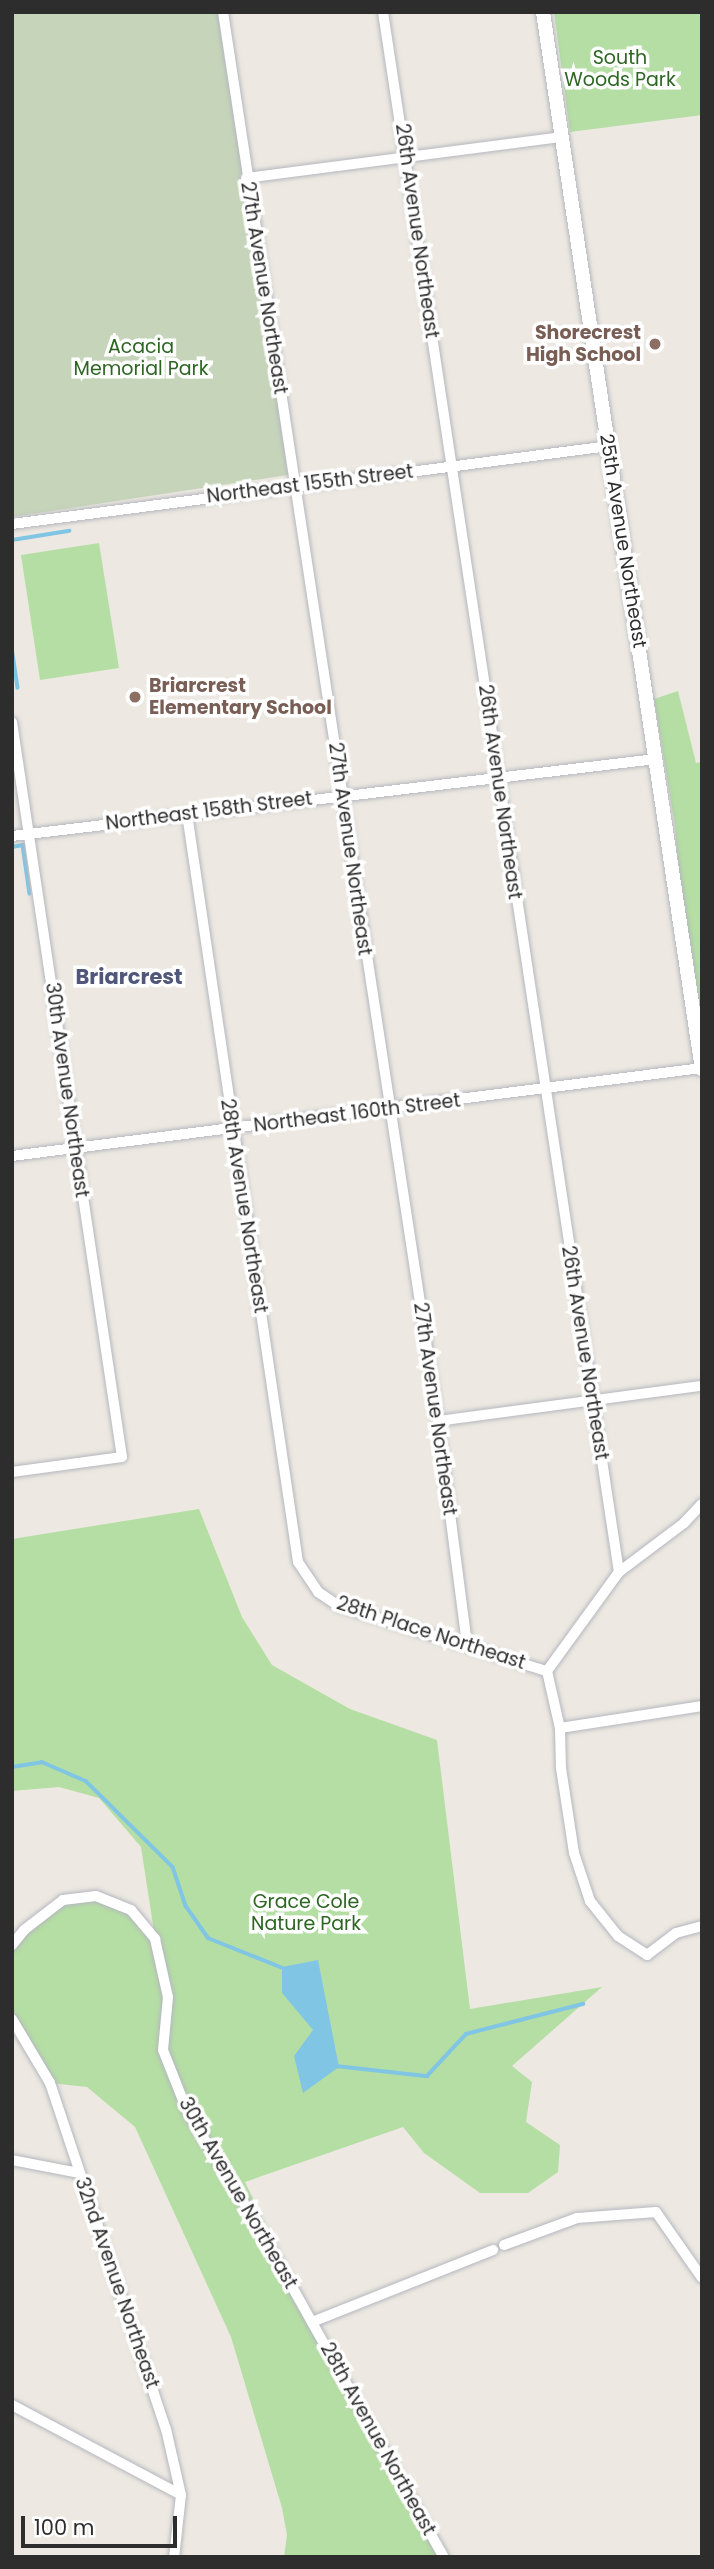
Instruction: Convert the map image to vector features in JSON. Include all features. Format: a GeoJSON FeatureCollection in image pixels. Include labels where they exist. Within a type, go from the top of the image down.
{"type":"FeatureCollection","features":[{"type":"Feature","properties":{"kind":"street","name":"27th Avenue Northeast"},"geometry":{"type":"LineString","coordinates":[[223,12],[388,1109],[438,1421],[467,1644]]}},
{"type":"Feature","properties":{"kind":"street","name":"26th Avenue Northeast"},"geometry":{"type":"LineString","coordinates":[[383,12],[499,776],[542,1089],[619,1572]]}},
{"type":"Feature","properties":{"kind":"street","name":"25th Avenue Northeast"},"geometry":{"type":"LineString","coordinates":[[543,12],[702,1069]]}},
{"type":"Feature","properties":{"kind":"street"},"geometry":{"type":"LineString","coordinates":[[246,178],[561,137]]}},
{"type":"Feature","properties":{"kind":"street","name":"Northeast 155th Street"},"geometry":{"type":"LineString","coordinates":[[12,524],[609,446]]}},
{"type":"Feature","properties":{"kind":"street","name":"30th Avenue Northeast"},"geometry":{"type":"LineString","coordinates":[[12,722],[122,1457],[12,1472]]}},
{"type":"Feature","properties":{"kind":"street","name":"Northeast 158th Street"},"geometry":{"type":"LineString","coordinates":[[12,836],[656,758]]}},
{"type":"Feature","properties":{"kind":"street","name":"28th Avenue Northeast"},"geometry":{"type":"LineString","coordinates":[[187,814],[298,1562],[318,1592]]}},
{"type":"Feature","properties":{"kind":"street","name":"Northeast 160th Street"},"geometry":{"type":"LineString","coordinates":[[12,1156],[702,1069]]}},
{"type":"Feature","properties":{"kind":"street"},"geometry":{"type":"LineString","coordinates":[[438,1421],[702,1386]]}},
{"type":"Feature","properties":{"kind":"street"},"geometry":{"type":"LineString","coordinates":[[702,1504],[684,1523],[619,1572],[547,1671],[560,1728],[561,1768],[582,1882],[600,1916],[618,1936],[647,1955],[676,1933],[702,1926]]}},
{"type":"Feature","properties":{"kind":"street","name":"28th Place Northeast"},"geometry":{"type":"LineString","coordinates":[[318,1592],[339,1606],[547,1671]]}},
{"type":"Feature","properties":{"kind":"street"},"geometry":{"type":"LineString","coordinates":[[560,1728],[702,1706]]}},
{"type":"Feature","properties":{"kind":"street","name":"30th Avenue Northeast"},"geometry":{"type":"LineString","coordinates":[[12,1945],[23,1930],[63,1900],[96,1896],[131,1910],[155,1939],[168,1997],[163,2050],[188,2113],[312,2322]]}},
{"type":"Feature","properties":{"kind":"street","name":"32nd Avenue Northeast"},"geometry":{"type":"LineString","coordinates":[[12,2019],[50,2083],[166,2429],[181,2495],[174,2557]]}},
{"type":"Feature","properties":{"kind":"street"},"geometry":{"type":"LineString","coordinates":[[12,2160],[79,2173]]}},
{"type":"Feature","properties":{"kind":"street"},"geometry":{"type":"LineString","coordinates":[[505,2245],[577,2218],[656,2212],[702,2278]]}},
{"type":"Feature","properties":{"kind":"street"},"geometry":{"type":"LineString","coordinates":[[312,2322],[493,2250]]}},
{"type":"Feature","properties":{"kind":"street","name":"28th Avenue Northeast"},"geometry":{"type":"LineString","coordinates":[[312,2322],[444,2557]]}},
{"type":"Feature","properties":{"kind":"street"},"geometry":{"type":"LineString","coordinates":[[12,2405],[181,2495]]}},
{"type":"Feature","properties":{"kind":"green space","name":"Acacia Memorial Park"},"geometry":{"type":"Polygon","coordinates":[[[12,12],[223,12],[288,475],[12,517],[12,12]]]}},
{"type":"Feature","properties":{"kind":"green space","name":"South Woods Park"},"geometry":{"type":"Polygon","coordinates":[[[554,12],[702,12],[702,115],[570,132],[554,12]]]}},
{"type":"Feature","properties":{"kind":"green space"},"geometry":{"type":"Polygon","coordinates":[[[99,543],[119,668],[40,680],[21,555],[99,543]]]}},
{"type":"Feature","properties":{"kind":"green space"},"geometry":{"type":"Polygon","coordinates":[[[678,691],[696,763],[702,762],[702,1069],[687,968],[675,826],[654,699],[678,691]]]}},
{"type":"Feature","properties":{"kind":"green space","name":"Grace Cole Nature Park"},"geometry":{"type":"Polygon","coordinates":[[[199,1509],[242,1617],[272,1665],[350,1709],[437,1740],[470,2009],[602,1987],[512,2066],[532,2082],[526,2122],[560,2145],[558,2172],[528,2193],[480,2193],[424,2153],[403,2127],[245,2182],[313,2322],[444,2557],[284,2557],[287,2535],[282,2508],[231,2337],[135,2127],[87,2087],[50,2083],[12,2020],[12,1945],[63,1900],[96,1896],[131,1910],[155,1938],[141,1847],[99,1798],[59,1787],[12,1791],[12,1539],[199,1509]]]}},
{"type":"Feature","properties":{"kind":"water"},"geometry":{"type":"Polygon","coordinates":[[[318,1960],[339,2067],[303,2093],[294,2056],[313,2030],[282,1993],[282,1967],[318,1960]]]}},
{"type":"Feature","properties":{"kind":"waterway"},"geometry":{"type":"LineString","coordinates":[[12,540],[69,531]]}},
{"type":"Feature","properties":{"kind":"waterway"},"geometry":{"type":"LineString","coordinates":[[12,647],[18,688]]}},
{"type":"Feature","properties":{"kind":"waterway"},"geometry":{"type":"LineString","coordinates":[[12,847],[23,845],[30,894]]}},
{"type":"Feature","properties":{"kind":"waterway"},"geometry":{"type":"LineString","coordinates":[[12,1767],[42,1762],[86,1781],[173,1867],[186,1906],[208,1938],[283,1968]]}},
{"type":"Feature","properties":{"kind":"waterway"},"geometry":{"type":"LineString","coordinates":[[336,2066],[427,2076],[466,2034],[583,2004]]}},
{"type":"Feature","properties":{"kind":"place","name":"Shorecrest High School"},"geometry":{"type":"Point","coordinates":[655,344]}},
{"type":"Feature","properties":{"kind":"place","name":"Briarcrest Elementary School"},"geometry":{"type":"Point","coordinates":[135,697]}},
{"type":"Feature","properties":{"kind":"district","name":"Briarcrest"},"geometry":{"type":"Point","coordinates":[129,977]}}]}
